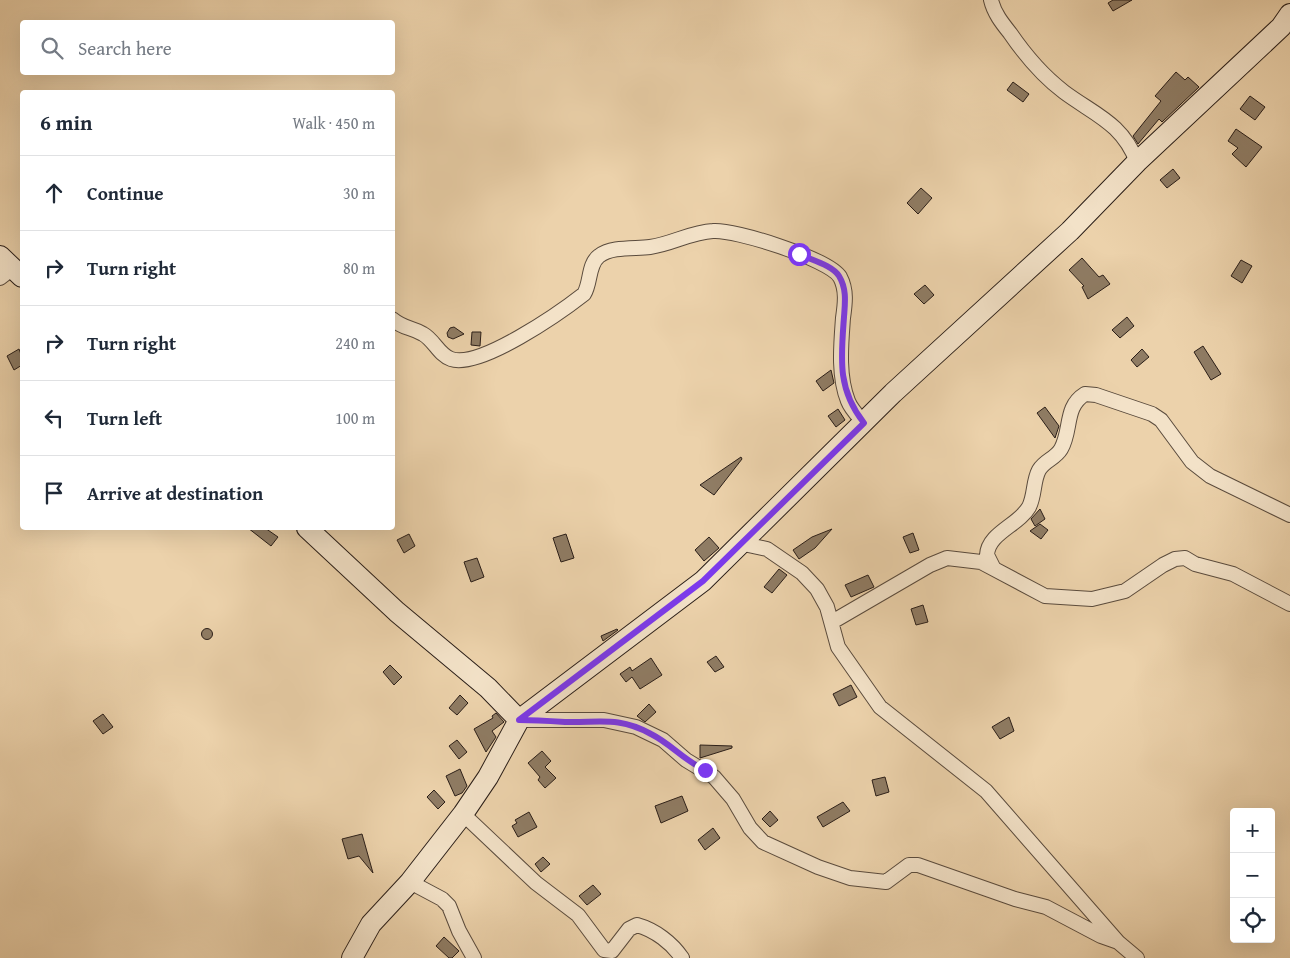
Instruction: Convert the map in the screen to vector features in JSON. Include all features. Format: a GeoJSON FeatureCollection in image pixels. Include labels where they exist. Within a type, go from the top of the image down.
{"type":"FeatureCollection","features":[{"type":"Feature","properties":{"kind":"street"},"geometry":{"type":"LineString","coordinates":[[991,0],[1000,19],[1020,48],[1044,75],[1063,92],[1114,127],[1125,137],[1136,162]]}},
{"type":"Feature","properties":{"kind":"street"},"geometry":{"type":"LineString","coordinates":[[352,958],[370,924],[410,882],[463,814],[488,777],[519,720],[703,581],[739,543],[864,423],[1017,278],[1070,231],[1136,162],[1287,24]]}},
{"type":"Feature","properties":{"kind":"street"},"geometry":{"type":"LineString","coordinates":[[395,321],[405,329],[421,332],[430,338],[446,356],[453,360],[478,356],[529,332],[584,294],[588,288],[594,260],[600,255],[609,251],[656,246],[714,230],[725,232],[784,247],[838,275],[843,284],[845,298],[841,359],[845,387],[848,402],[864,423]]}},
{"type":"Feature","properties":{"kind":"street"},"geometry":{"type":"LineString","coordinates":[[993,567],[987,555],[990,543],[1028,508],[1038,471],[1044,463],[1055,458],[1062,447],[1073,405],[1085,394],[1096,395],[1152,414],[1161,420],[1183,452],[1210,476],[1290,515]]}},
{"type":"Feature","properties":{"kind":"street"},"geometry":{"type":"LineString","coordinates":[[309,530],[397,612],[488,688],[519,720],[565,722],[604,720],[636,727],[650,733],[714,777],[733,799],[750,828],[763,842],[818,867],[850,878],[886,882],[909,865],[918,865],[1016,899],[1046,907],[1101,936],[1118,942]]}},
{"type":"Feature","properties":{"kind":"street"},"geometry":{"type":"LineString","coordinates":[[739,543],[767,549],[802,573],[817,589],[832,622],[838,648],[880,707],[986,791],[1118,942],[1136,958]]}},
{"type":"Feature","properties":{"kind":"street"},"geometry":{"type":"LineString","coordinates":[[832,622],[936,562],[956,558],[981,562],[993,567],[1045,596],[1092,599],[1125,592],[1163,564],[1175,559],[1185,558],[1195,564],[1233,574],[1290,604]]}},
{"type":"Feature","properties":{"kind":"street"},"geometry":{"type":"LineString","coordinates":[[463,814],[536,883],[578,915],[604,950],[612,951],[629,930],[637,925],[660,936],[673,946],[682,958]]}},
{"type":"Feature","properties":{"kind":"street"},"geometry":{"type":"LineString","coordinates":[[410,882],[442,899],[450,906],[458,931],[474,958]]}},
{"type":"Feature","properties":{"kind":"building"},"geometry":{"type":"Polygon","coordinates":[[[1113,0],[1132,0],[1113,11],[1108,3],[1113,0]]]}},
{"type":"Feature","properties":{"kind":"building"},"geometry":{"type":"Polygon","coordinates":[[[1176,72],[1185,80],[1188,77],[1199,87],[1162,122],[1159,119],[1138,144],[1133,136],[1161,101],[1155,96],[1176,72]]]}},
{"type":"Feature","properties":{"kind":"building"},"geometry":{"type":"Polygon","coordinates":[[[1013,82],[1029,94],[1023,102],[1007,90],[1013,82]]]}},
{"type":"Feature","properties":{"kind":"building"},"geometry":{"type":"Polygon","coordinates":[[[1250,96],[1265,107],[1255,120],[1240,109],[1250,96]]]}},
{"type":"Feature","properties":{"kind":"building"},"geometry":{"type":"Polygon","coordinates":[[[1236,129],[1262,147],[1246,167],[1232,154],[1238,148],[1228,141],[1236,129]]]}},
{"type":"Feature","properties":{"kind":"building"},"geometry":{"type":"Polygon","coordinates":[[[1173,169],[1180,178],[1167,188],[1160,180],[1173,169]]]}},
{"type":"Feature","properties":{"kind":"building"},"geometry":{"type":"Polygon","coordinates":[[[921,188],[932,198],[918,214],[907,203],[921,188]]]}},
{"type":"Feature","properties":{"kind":"building"},"geometry":{"type":"Polygon","coordinates":[[[1082,258],[1099,277],[1103,275],[1110,284],[1088,299],[1082,287],[1084,286],[1069,270],[1082,258]]]}},
{"type":"Feature","properties":{"kind":"building"},"geometry":{"type":"Polygon","coordinates":[[[1241,260],[1252,266],[1242,283],[1231,276],[1241,260]]]}},
{"type":"Feature","properties":{"kind":"building"},"geometry":{"type":"Polygon","coordinates":[[[925,285],[934,295],[924,304],[914,294],[925,285]]]}},
{"type":"Feature","properties":{"kind":"building"},"geometry":{"type":"Polygon","coordinates":[[[1127,317],[1134,326],[1120,338],[1112,330],[1127,317]]]}},
{"type":"Feature","properties":{"kind":"building"},"geometry":{"type":"Polygon","coordinates":[[[454,327],[464,334],[453,339],[448,337],[447,333],[450,328],[454,327]]]}},
{"type":"Feature","properties":{"kind":"building"},"geometry":{"type":"Polygon","coordinates":[[[472,332],[481,332],[480,346],[471,345],[472,332]]]}},
{"type":"Feature","properties":{"kind":"building"},"geometry":{"type":"Polygon","coordinates":[[[1203,346],[1221,374],[1211,380],[1194,352],[1203,346]]]}},
{"type":"Feature","properties":{"kind":"building"},"geometry":{"type":"Polygon","coordinates":[[[19,349],[20,366],[14,370],[7,356],[19,349]]]}},
{"type":"Feature","properties":{"kind":"building"},"geometry":{"type":"Polygon","coordinates":[[[1142,349],[1149,357],[1137,367],[1131,360],[1142,349]]]}},
{"type":"Feature","properties":{"kind":"building"},"geometry":{"type":"Polygon","coordinates":[[[831,370],[834,383],[823,391],[816,381],[831,370]]]}},
{"type":"Feature","properties":{"kind":"building"},"geometry":{"type":"Polygon","coordinates":[[[1045,407],[1059,426],[1055,438],[1037,413],[1045,407]]]}},
{"type":"Feature","properties":{"kind":"building"},"geometry":{"type":"Polygon","coordinates":[[[838,409],[845,420],[836,427],[828,416],[838,409]]]}},
{"type":"Feature","properties":{"kind":"building"},"geometry":{"type":"Polygon","coordinates":[[[741,457],[742,459],[714,495],[700,485],[741,457]]]}},
{"type":"Feature","properties":{"kind":"building"},"geometry":{"type":"Polygon","coordinates":[[[1040,509],[1045,519],[1035,526],[1031,519],[1040,509]]]}},
{"type":"Feature","properties":{"kind":"building"},"geometry":{"type":"Polygon","coordinates":[[[1040,524],[1048,530],[1041,539],[1030,531],[1040,524]]]}},
{"type":"Feature","properties":{"kind":"building"},"geometry":{"type":"Polygon","coordinates":[[[832,529],[815,548],[799,559],[793,550],[812,537],[832,529]]]}},
{"type":"Feature","properties":{"kind":"building"},"geometry":{"type":"Polygon","coordinates":[[[251,530],[268,530],[278,537],[271,546],[251,530]]]}},
{"type":"Feature","properties":{"kind":"building"},"geometry":{"type":"Polygon","coordinates":[[[913,533],[919,550],[910,553],[903,537],[913,533]]]}},
{"type":"Feature","properties":{"kind":"building"},"geometry":{"type":"Polygon","coordinates":[[[409,534],[415,546],[404,553],[397,540],[409,534]]]}},
{"type":"Feature","properties":{"kind":"building"},"geometry":{"type":"Polygon","coordinates":[[[566,534],[574,558],[561,562],[553,538],[566,534]]]}},
{"type":"Feature","properties":{"kind":"building"},"geometry":{"type":"Polygon","coordinates":[[[709,537],[719,548],[704,561],[695,550],[709,537]]]}},
{"type":"Feature","properties":{"kind":"building"},"geometry":{"type":"Polygon","coordinates":[[[477,558],[484,577],[471,582],[464,562],[477,558]]]}},
{"type":"Feature","properties":{"kind":"building"},"geometry":{"type":"Polygon","coordinates":[[[779,569],[787,575],[772,593],[764,587],[779,569]]]}},
{"type":"Feature","properties":{"kind":"building"},"geometry":{"type":"Polygon","coordinates":[[[868,575],[874,587],[851,597],[845,585],[868,575]]]}},
{"type":"Feature","properties":{"kind":"building"},"geometry":{"type":"Polygon","coordinates":[[[923,605],[928,622],[916,625],[911,609],[923,605]]]}},
{"type":"Feature","properties":{"kind":"building"},"geometry":{"type":"Polygon","coordinates":[[[207,628],[213,634],[207,640],[201,634],[207,628]]]}},
{"type":"Feature","properties":{"kind":"building"},"geometry":{"type":"Polygon","coordinates":[[[618,630],[603,641],[601,636],[618,630]]]}},
{"type":"Feature","properties":{"kind":"building"},"geometry":{"type":"Polygon","coordinates":[[[716,656],[724,667],[715,672],[707,662],[716,656]]]}},
{"type":"Feature","properties":{"kind":"building"},"geometry":{"type":"Polygon","coordinates":[[[651,658],[662,675],[640,689],[632,677],[626,682],[620,674],[630,667],[632,671],[651,658]]]}},
{"type":"Feature","properties":{"kind":"building"},"geometry":{"type":"Polygon","coordinates":[[[390,665],[402,677],[394,685],[383,672],[390,665]]]}},
{"type":"Feature","properties":{"kind":"building"},"geometry":{"type":"Polygon","coordinates":[[[851,685],[857,697],[839,706],[833,694],[851,685]]]}},
{"type":"Feature","properties":{"kind":"building"},"geometry":{"type":"Polygon","coordinates":[[[460,695],[468,703],[457,715],[449,708],[460,695]]]}},
{"type":"Feature","properties":{"kind":"building"},"geometry":{"type":"Polygon","coordinates":[[[649,704],[656,712],[645,722],[637,716],[649,704]]]}},
{"type":"Feature","properties":{"kind":"building"},"geometry":{"type":"Polygon","coordinates":[[[496,713],[504,722],[492,731],[496,737],[486,752],[474,729],[493,718],[492,716],[496,713]]]}},
{"type":"Feature","properties":{"kind":"building"},"geometry":{"type":"Polygon","coordinates":[[[103,714],[113,727],[103,734],[93,721],[103,714]]]}},
{"type":"Feature","properties":{"kind":"building"},"geometry":{"type":"Polygon","coordinates":[[[1009,717],[1014,731],[1000,739],[992,727],[1009,717]]]}},
{"type":"Feature","properties":{"kind":"building"},"geometry":{"type":"Polygon","coordinates":[[[457,740],[467,752],[459,759],[449,746],[457,740]]]}},
{"type":"Feature","properties":{"kind":"building"},"geometry":{"type":"Polygon","coordinates":[[[700,745],[732,746],[732,748],[700,758],[700,745]]]}},
{"type":"Feature","properties":{"kind":"building"},"geometry":{"type":"Polygon","coordinates":[[[542,751],[551,761],[545,767],[556,778],[545,788],[538,780],[540,777],[528,763],[542,751]]]}},
{"type":"Feature","properties":{"kind":"building"},"geometry":{"type":"Polygon","coordinates":[[[460,769],[467,786],[462,793],[455,796],[446,776],[460,769]]]}},
{"type":"Feature","properties":{"kind":"building"},"geometry":{"type":"Polygon","coordinates":[[[885,777],[889,792],[876,796],[872,780],[885,777]]]}},
{"type":"Feature","properties":{"kind":"building"},"geometry":{"type":"Polygon","coordinates":[[[434,790],[445,802],[438,809],[427,797],[434,790]]]}},
{"type":"Feature","properties":{"kind":"building"},"geometry":{"type":"Polygon","coordinates":[[[682,796],[688,811],[661,823],[655,806],[682,796]]]}},
{"type":"Feature","properties":{"kind":"building"},"geometry":{"type":"Polygon","coordinates":[[[843,802],[850,811],[823,827],[817,817],[843,802]]]}},
{"type":"Feature","properties":{"kind":"building"},"geometry":{"type":"Polygon","coordinates":[[[770,811],[778,820],[770,827],[762,819],[770,811]]]}},
{"type":"Feature","properties":{"kind":"building"},"geometry":{"type":"Polygon","coordinates":[[[529,812],[537,827],[518,837],[512,826],[517,823],[515,820],[529,812]]]}},
{"type":"Feature","properties":{"kind":"building"},"geometry":{"type":"Polygon","coordinates":[[[713,828],[720,838],[705,850],[698,840],[713,828]]]}},
{"type":"Feature","properties":{"kind":"building"},"geometry":{"type":"Polygon","coordinates":[[[362,834],[373,873],[359,856],[348,859],[342,839],[362,834]]]}},
{"type":"Feature","properties":{"kind":"building"},"geometry":{"type":"Polygon","coordinates":[[[543,857],[550,864],[541,872],[535,864],[543,857]]]}},
{"type":"Feature","properties":{"kind":"building"},"geometry":{"type":"Polygon","coordinates":[[[593,885],[601,894],[587,905],[579,896],[593,885]]]}},
{"type":"Feature","properties":{"kind":"building"},"geometry":{"type":"Polygon","coordinates":[[[444,937],[459,951],[452,958],[449,958],[436,946],[444,937]]]}},
{"type":"Feature","properties":{"kind":"route"},"geometry":{"type":"LineString","coordinates":[[705,770],[686,760],[663,740],[636,727],[604,720],[565,722],[519,720],[581,671],[703,581],[739,543],[864,423],[848,402],[845,387],[841,359],[845,298],[843,284],[838,275],[830,269],[799,254]]}}]}
